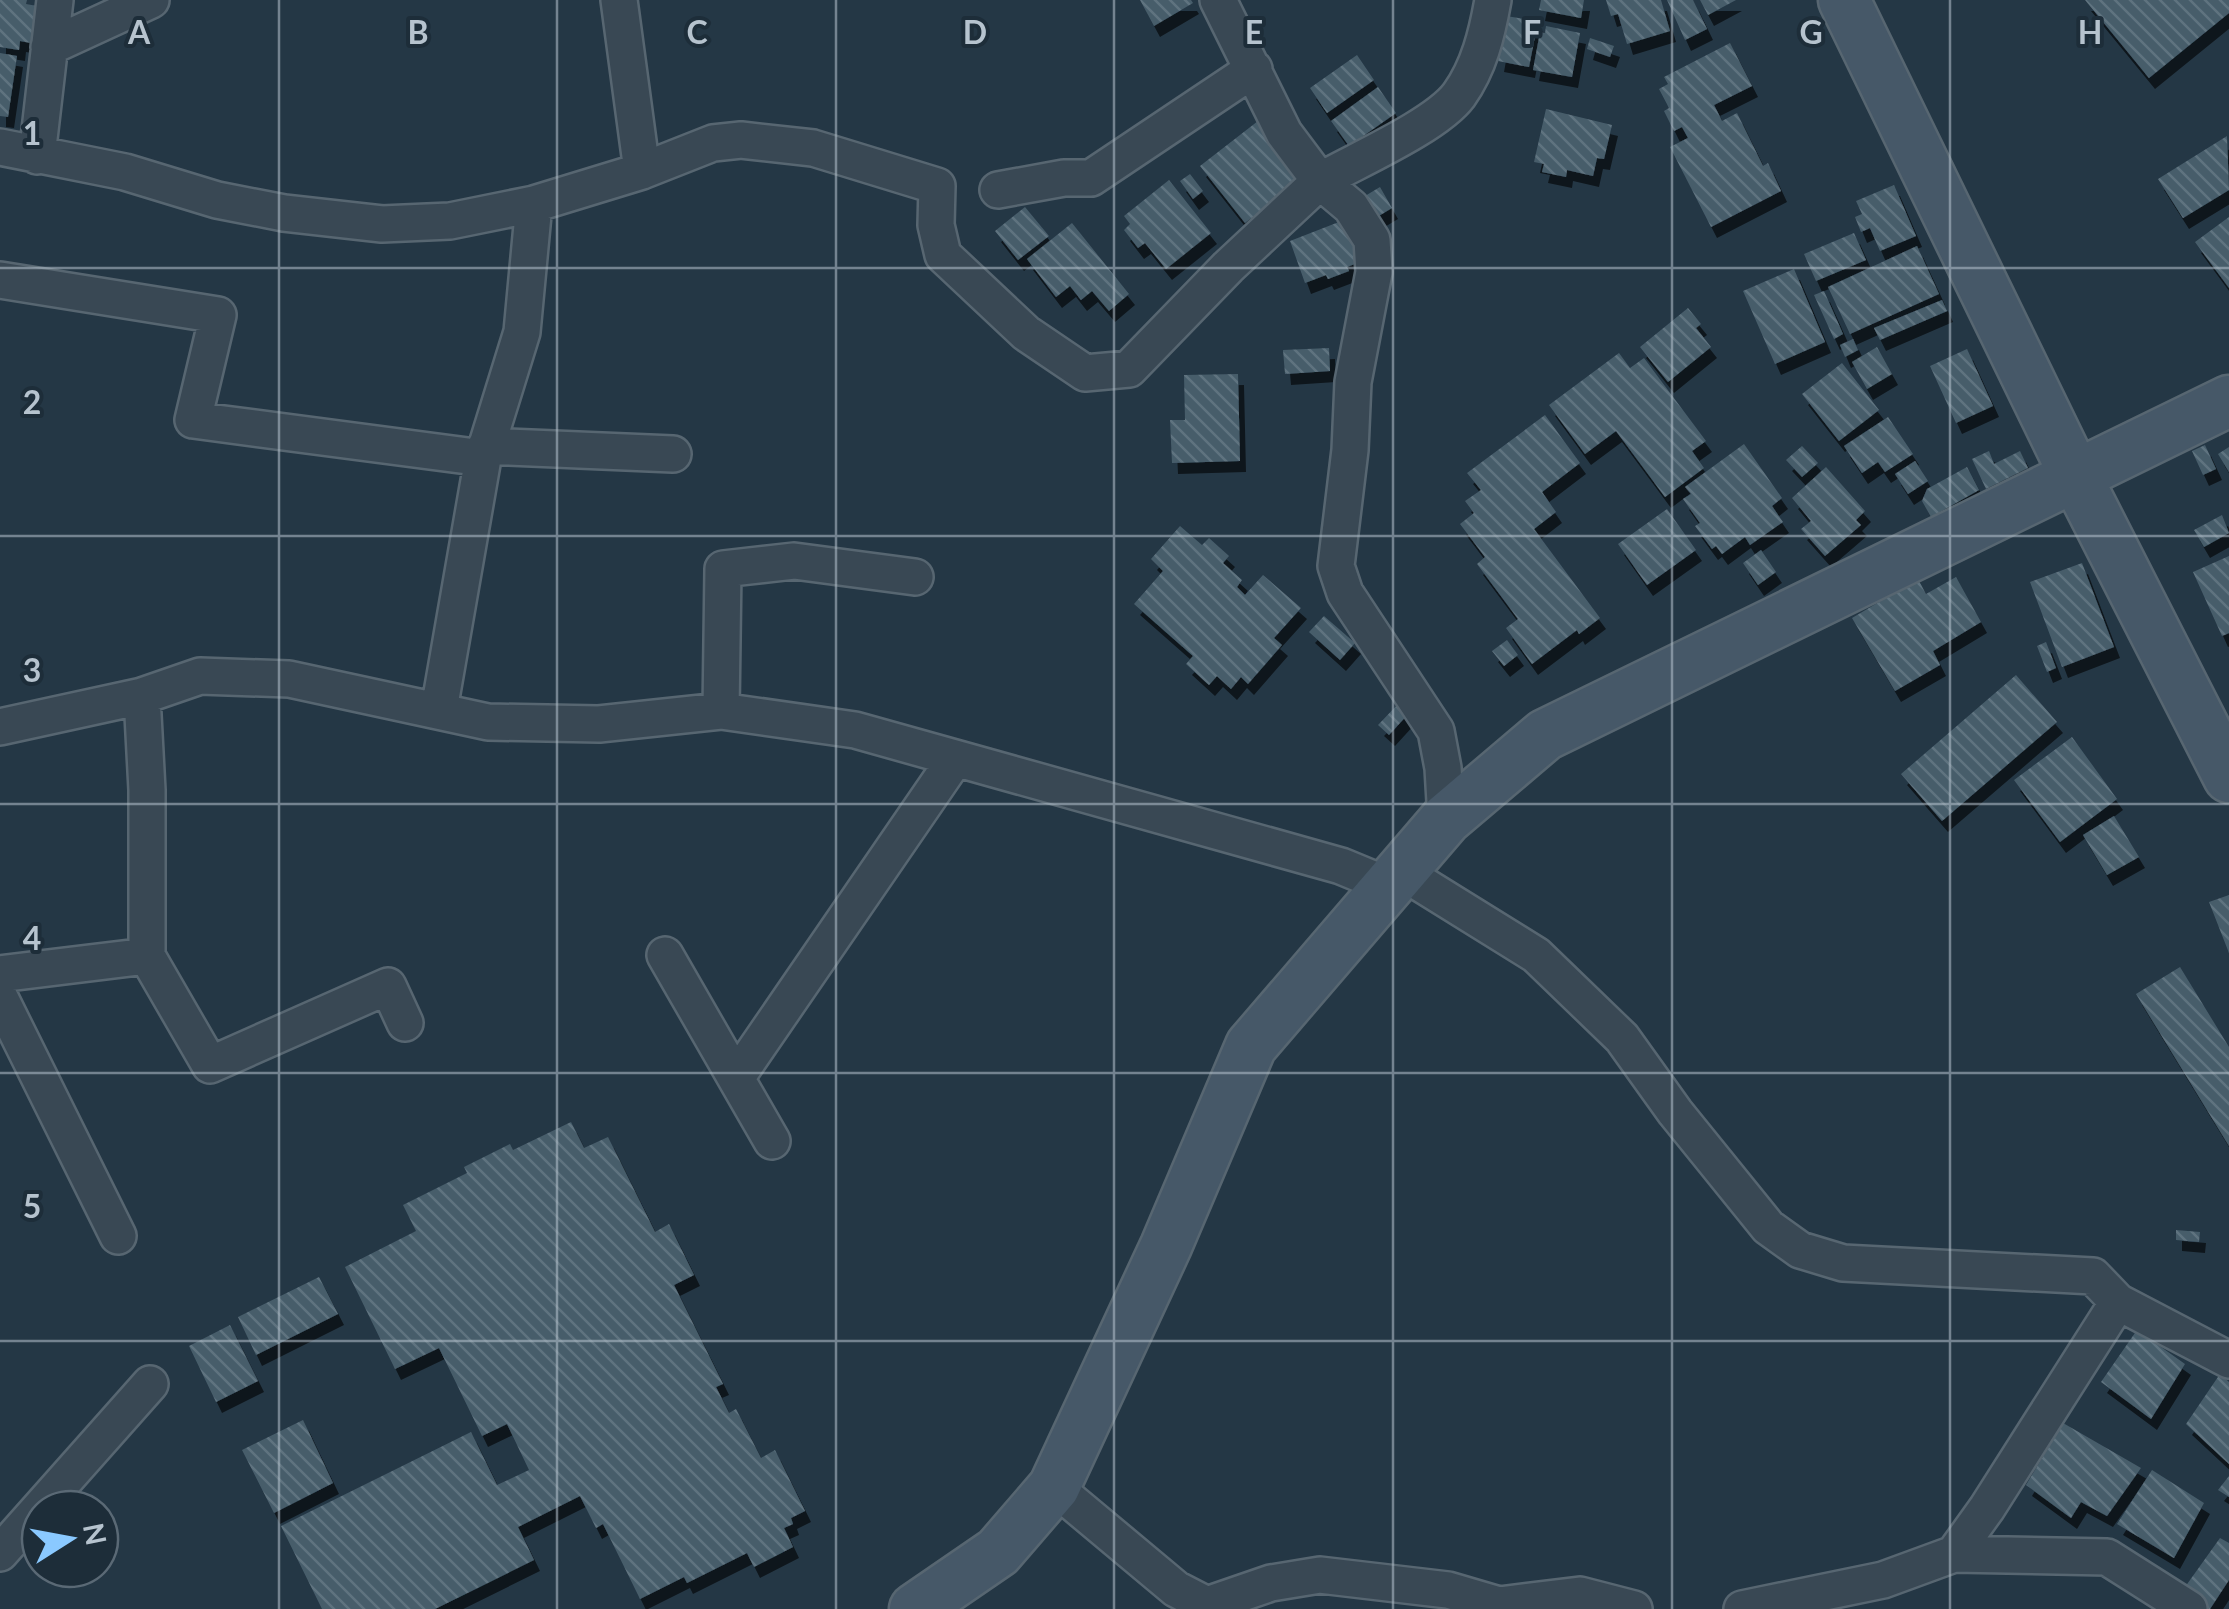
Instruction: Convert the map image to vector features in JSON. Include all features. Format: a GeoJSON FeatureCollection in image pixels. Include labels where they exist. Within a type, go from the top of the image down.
{"type":"FeatureCollection","features":[{"type":"Feature","properties":{"kind":"street"},"geometry":{"type":"LineString","coordinates":[[37,156],[54,0]]}},
{"type":"Feature","properties":{"kind":"street"},"geometry":{"type":"LineString","coordinates":[[49,47],[151,0]]}},
{"type":"Feature","properties":{"kind":"street"},"geometry":{"type":"LineString","coordinates":[[619,0],[642,172]]}},
{"type":"Feature","properties":{"kind":"street"},"geometry":{"type":"LineString","coordinates":[[1218,0],[1284,133],[1320,181],[1351,207],[1372,240],[1374,272],[1353,382],[1350,450],[1336,566],[1345,594],[1436,731],[1444,768],[1446,819]]}},
{"type":"Feature","properties":{"kind":"street"},"geometry":{"type":"LineString","coordinates":[[0,147],[125,172],[218,200],[284,213],[382,224],[450,221],[534,204],[642,172],[713,143],[741,140],[813,148],[937,186],[936,225],[942,255],[1026,333],[1086,373],[1129,369],[1228,267],[1320,181],[1428,121],[1456,98],[1478,63],[1494,0]]}},
{"type":"Feature","properties":{"kind":"street"},"geometry":{"type":"LineString","coordinates":[[1844,0],[2075,474],[2229,778]]}},
{"type":"Feature","properties":{"kind":"street"},"geometry":{"type":"LineString","coordinates":[[998,190],[1064,178],[1091,178],[1254,69]]}},
{"type":"Feature","properties":{"kind":"street"},"geometry":{"type":"LineString","coordinates":[[439,710],[484,452],[522,332],[534,204]]}},
{"type":"Feature","properties":{"kind":"street"},"geometry":{"type":"LineString","coordinates":[[0,280],[218,315],[193,420],[484,452],[673,454]]}},
{"type":"Feature","properties":{"kind":"street"},"geometry":{"type":"LineString","coordinates":[[915,1609],[998,1552],[1054,1487],[1166,1246],[1251,1046],[1446,819],[1545,735],[2229,401]]}},
{"type":"Feature","properties":{"kind":"street"},"geometry":{"type":"LineString","coordinates":[[721,710],[723,569],[794,561],[915,577]]}},
{"type":"Feature","properties":{"kind":"street"},"geometry":{"type":"LineString","coordinates":[[0,727],[142,696],[200,676],[289,679],[488,722],[599,724],[721,710],[855,730],[1341,866],[1393,877],[1536,955],[1622,1038],[1675,1112],[1768,1227],[1800,1250],[1843,1263],[2093,1276],[2118,1302],[2229,1360]]}},
{"type":"Feature","properties":{"kind":"street"},"geometry":{"type":"LineString","coordinates":[[142,696],[147,790],[147,956],[210,1065],[388,986],[405,1022]]}},
{"type":"Feature","properties":{"kind":"street"},"geometry":{"type":"LineString","coordinates":[[736,1078],[954,759]]}},
{"type":"Feature","properties":{"kind":"street"},"geometry":{"type":"LineString","coordinates":[[665,954],[772,1141]]}},
{"type":"Feature","properties":{"kind":"street"},"geometry":{"type":"LineString","coordinates":[[0,974],[147,956]]}},
{"type":"Feature","properties":{"kind":"street"},"geometry":{"type":"LineString","coordinates":[[0,998],[118,1236]]}},
{"type":"Feature","properties":{"kind":"street"},"geometry":{"type":"LineString","coordinates":[[1954,1554],[1988,1508],[2118,1302]]}},
{"type":"Feature","properties":{"kind":"street"},"geometry":{"type":"LineString","coordinates":[[0,1553],[150,1384]]}},
{"type":"Feature","properties":{"kind":"street"},"geometry":{"type":"LineString","coordinates":[[1054,1487],[1176,1588],[1208,1607],[1272,1583],[1320,1575],[1448,1590],[1500,1607],[1580,1595],[1634,1609]]}},
{"type":"Feature","properties":{"kind":"street"},"geometry":{"type":"LineString","coordinates":[[1742,1609],[1883,1580],[1954,1554],[2107,1557],[2189,1609]]}},
{"type":"Feature","properties":{"kind":"building"},"geometry":{"type":"Polygon","coordinates":[[[0,0],[27,0],[26,4],[37,6],[31,43],[20,41],[19,50],[0,47],[0,0]]]}},
{"type":"Feature","properties":{"kind":"building"},"geometry":{"type":"Polygon","coordinates":[[[1140,0],[1191,0],[1193,3],[1154,26],[1140,0]]]}},
{"type":"Feature","properties":{"kind":"building"},"geometry":{"type":"Polygon","coordinates":[[[1541,0],[1584,0],[1581,18],[1539,10],[1541,0]]]}},
{"type":"Feature","properties":{"kind":"building"},"geometry":{"type":"Polygon","coordinates":[[[1606,0],[1661,0],[1670,31],[1627,44],[1618,14],[1611,16],[1606,0]]]}},
{"type":"Feature","properties":{"kind":"building"},"geometry":{"type":"Polygon","coordinates":[[[1667,0],[1693,0],[1707,29],[1685,40],[1667,0]]]}},
{"type":"Feature","properties":{"kind":"building"},"geometry":{"type":"Polygon","coordinates":[[[1700,0],[1736,0],[1708,15],[1700,0]]]}},
{"type":"Feature","properties":{"kind":"building"},"geometry":{"type":"Polygon","coordinates":[[[2085,0],[2229,0],[2229,13],[2149,78],[2085,0]]]}},
{"type":"Feature","properties":{"kind":"building"},"geometry":{"type":"Polygon","coordinates":[[[1506,16],[1538,21],[1529,67],[1498,61],[1506,16]]]}},
{"type":"Feature","properties":{"kind":"building"},"geometry":{"type":"Polygon","coordinates":[[[1546,26],[1580,33],[1572,77],[1533,70],[1540,32],[1545,33],[1546,26]]]}},
{"type":"Feature","properties":{"kind":"building"},"geometry":{"type":"Polygon","coordinates":[[[1590,38],[1614,46],[1610,57],[1587,49],[1590,38]]]}},
{"type":"Feature","properties":{"kind":"building"},"geometry":{"type":"Polygon","coordinates":[[[1730,43],[1752,86],[1714,105],[1722,121],[1737,113],[1763,166],[1768,163],[1781,191],[1711,227],[1670,147],[1688,138],[1682,127],[1674,131],[1664,111],[1669,108],[1659,89],[1668,84],[1664,77],[1730,43]]]}},
{"type":"Feature","properties":{"kind":"building"},"geometry":{"type":"Polygon","coordinates":[[[0,53],[17,56],[8,117],[0,116],[0,53]]]}},
{"type":"Feature","properties":{"kind":"building"},"geometry":{"type":"Polygon","coordinates":[[[1357,55],[1374,80],[1327,113],[1310,88],[1357,55]]]}},
{"type":"Feature","properties":{"kind":"building"},"geometry":{"type":"Polygon","coordinates":[[[1378,87],[1396,113],[1349,146],[1331,121],[1378,87]]]}},
{"type":"Feature","properties":{"kind":"building"},"geometry":{"type":"Polygon","coordinates":[[[1546,109],[1612,125],[1604,159],[1597,158],[1593,176],[1567,170],[1566,177],[1542,172],[1544,164],[1534,162],[1546,109]]]}},
{"type":"Feature","properties":{"kind":"building"},"geometry":{"type":"Polygon","coordinates":[[[1258,121],[1302,179],[1245,223],[1200,166],[1258,121]]]}},
{"type":"Feature","properties":{"kind":"building"},"geometry":{"type":"Polygon","coordinates":[[[2227,136],[2229,190],[2183,218],[2158,179],[2227,136]]]}},
{"type":"Feature","properties":{"kind":"building"},"geometry":{"type":"Polygon","coordinates":[[[1190,174],[1203,191],[1193,199],[1180,181],[1190,174]]]}},
{"type":"Feature","properties":{"kind":"building"},"geometry":{"type":"Polygon","coordinates":[[[1169,180],[1211,233],[1166,269],[1145,243],[1138,248],[1124,230],[1130,224],[1124,216],[1169,180]]]}},
{"type":"Feature","properties":{"kind":"building"},"geometry":{"type":"Polygon","coordinates":[[[1894,185],[1916,236],[1880,251],[1870,228],[1861,232],[1855,217],[1862,214],[1856,201],[1894,185]]]}},
{"type":"Feature","properties":{"kind":"building"},"geometry":{"type":"Polygon","coordinates":[[[1380,187],[1392,208],[1377,217],[1365,196],[1380,187]]]}},
{"type":"Feature","properties":{"kind":"building"},"geometry":{"type":"Polygon","coordinates":[[[1025,207],[1049,236],[1018,260],[995,231],[1025,207]]]}},
{"type":"Feature","properties":{"kind":"building"},"geometry":{"type":"Polygon","coordinates":[[[2229,217],[2229,288],[2195,242],[2229,217]]]}},
{"type":"Feature","properties":{"kind":"building"},"geometry":{"type":"Polygon","coordinates":[[[1344,220],[1360,262],[1347,267],[1349,271],[1305,283],[1290,241],[1344,220]]]}},
{"type":"Feature","properties":{"kind":"building"},"geometry":{"type":"Polygon","coordinates":[[[1072,223],[1129,294],[1109,311],[1092,291],[1081,300],[1070,286],[1056,297],[1027,259],[1072,223]]]}},
{"type":"Feature","properties":{"kind":"building"},"geometry":{"type":"Polygon","coordinates":[[[1854,233],[1866,260],[1816,281],[1804,254],[1854,233]]]}},
{"type":"Feature","properties":{"kind":"building"},"geometry":{"type":"Polygon","coordinates":[[[1917,246],[1939,294],[1850,334],[1828,287],[1917,246]]]}},
{"type":"Feature","properties":{"kind":"building"},"geometry":{"type":"Polygon","coordinates":[[[1794,269],[1825,342],[1775,364],[1743,291],[1794,269]]]}},
{"type":"Feature","properties":{"kind":"building"},"geometry":{"type":"Polygon","coordinates":[[[1824,291],[1843,334],[1834,339],[1814,295],[1824,291]]]}},
{"type":"Feature","properties":{"kind":"building"},"geometry":{"type":"Polygon","coordinates":[[[1942,300],[1947,311],[1880,340],[1874,328],[1942,300]]]}},
{"type":"Feature","properties":{"kind":"building"},"geometry":{"type":"Polygon","coordinates":[[[1688,308],[1701,324],[1696,328],[1711,347],[1668,382],[1640,347],[1688,308]]]}},
{"type":"Feature","properties":{"kind":"building"},"geometry":{"type":"Polygon","coordinates":[[[1853,339],[1858,350],[1845,357],[1840,345],[1853,339]]]}},
{"type":"Feature","properties":{"kind":"building"},"geometry":{"type":"Polygon","coordinates":[[[1877,347],[1892,374],[1867,389],[1852,362],[1877,347]]]}},
{"type":"Feature","properties":{"kind":"building"},"geometry":{"type":"Polygon","coordinates":[[[1329,348],[1330,371],[1285,374],[1283,350],[1329,348]]]}},
{"type":"Feature","properties":{"kind":"building"},"geometry":{"type":"Polygon","coordinates":[[[1967,349],[1993,406],[1956,423],[1930,366],[1967,349]]]}},
{"type":"Feature","properties":{"kind":"building"},"geometry":{"type":"Polygon","coordinates":[[[1619,353],[1630,368],[1644,358],[1706,441],[1692,451],[1704,468],[1665,497],[1616,431],[1585,454],[1549,405],[1619,353]]]}},
{"type":"Feature","properties":{"kind":"building"},"geometry":{"type":"Polygon","coordinates":[[[1842,363],[1879,410],[1839,441],[1802,394],[1842,363]]]}},
{"type":"Feature","properties":{"kind":"building"},"geometry":{"type":"Polygon","coordinates":[[[1238,374],[1240,461],[1172,463],[1170,420],[1185,420],[1184,375],[1238,374]]]}},
{"type":"Feature","properties":{"kind":"building"},"geometry":{"type":"Polygon","coordinates":[[[1545,415],[1580,463],[1542,492],[1556,512],[1534,529],[1600,618],[1532,664],[1506,628],[1518,619],[1477,564],[1485,557],[1460,524],[1474,513],[1465,501],[1481,490],[1467,473],[1545,415]]]}},
{"type":"Feature","properties":{"kind":"building"},"geometry":{"type":"Polygon","coordinates":[[[1888,417],[1913,454],[1885,472],[1878,462],[1862,473],[1844,446],[1888,417]]]}},
{"type":"Feature","properties":{"kind":"building"},"geometry":{"type":"Polygon","coordinates":[[[1744,444],[1782,498],[1772,506],[1783,522],[1750,545],[1745,537],[1722,554],[1716,546],[1712,549],[1695,526],[1700,523],[1683,499],[1691,494],[1685,487],[1744,444]]]}},
{"type":"Feature","properties":{"kind":"building"},"geometry":{"type":"Polygon","coordinates":[[[2205,445],[2216,469],[2203,475],[2192,451],[2205,445]]]}},
{"type":"Feature","properties":{"kind":"building"},"geometry":{"type":"Polygon","coordinates":[[[1802,446],[1818,463],[1802,477],[1786,460],[1802,446]]]}},
{"type":"Feature","properties":{"kind":"building"},"geometry":{"type":"Polygon","coordinates":[[[2229,447],[2229,472],[2218,454],[2229,447]]]}},
{"type":"Feature","properties":{"kind":"building"},"geometry":{"type":"Polygon","coordinates":[[[1989,451],[1994,464],[2020,451],[2028,468],[1986,489],[1972,459],[1989,451]]]}},
{"type":"Feature","properties":{"kind":"building"},"geometry":{"type":"Polygon","coordinates":[[[1915,461],[1928,481],[1908,494],[1895,474],[1915,461]]]}},
{"type":"Feature","properties":{"kind":"building"},"geometry":{"type":"Polygon","coordinates":[[[1826,467],[1865,511],[1856,520],[1861,525],[1825,556],[1801,529],[1811,521],[1792,498],[1826,467]]]}},
{"type":"Feature","properties":{"kind":"building"},"geometry":{"type":"Polygon","coordinates":[[[1967,467],[1979,490],[1931,517],[1922,501],[1927,489],[1967,467]]]}},
{"type":"Feature","properties":{"kind":"building"},"geometry":{"type":"Polygon","coordinates":[[[1667,509],[1696,550],[1647,585],[1618,544],[1667,509]]]}},
{"type":"Feature","properties":{"kind":"building"},"geometry":{"type":"Polygon","coordinates":[[[2222,515],[2229,533],[2204,547],[2194,530],[2222,515]]]}},
{"type":"Feature","properties":{"kind":"building"},"geometry":{"type":"Polygon","coordinates":[[[1180,526],[1202,545],[1209,538],[1229,556],[1223,563],[1242,580],[1237,587],[1245,595],[1263,575],[1301,608],[1274,638],[1282,645],[1248,684],[1241,677],[1231,689],[1217,676],[1209,685],[1186,664],[1193,656],[1134,604],[1163,571],[1151,559],[1180,526]]]}},
{"type":"Feature","properties":{"kind":"building"},"geometry":{"type":"Polygon","coordinates":[[[1761,550],[1776,572],[1758,585],[1743,563],[1761,550]]]}},
{"type":"Feature","properties":{"kind":"building"},"geometry":{"type":"Polygon","coordinates":[[[2229,556],[2229,633],[2222,636],[2193,572],[2229,556]]]}},
{"type":"Feature","properties":{"kind":"building"},"geometry":{"type":"Polygon","coordinates":[[[2082,563],[2114,647],[2062,667],[2030,582],[2082,563]]]}},
{"type":"Feature","properties":{"kind":"building"},"geometry":{"type":"Polygon","coordinates":[[[1956,577],[1981,622],[1933,651],[1940,665],[1895,691],[1852,618],[1918,579],[1926,594],[1956,577]]]}},
{"type":"Feature","properties":{"kind":"building"},"geometry":{"type":"Polygon","coordinates":[[[1324,616],[1355,643],[1340,660],[1309,632],[1324,616]]]}},
{"type":"Feature","properties":{"kind":"building"},"geometry":{"type":"Polygon","coordinates":[[[1507,640],[1518,655],[1504,666],[1492,651],[1507,640]]]}},
{"type":"Feature","properties":{"kind":"building"},"geometry":{"type":"Polygon","coordinates":[[[2046,642],[2056,668],[2047,672],[2037,646],[2046,642]]]}},
{"type":"Feature","properties":{"kind":"building"},"geometry":{"type":"Polygon","coordinates":[[[2016,675],[2057,722],[1942,821],[1901,774],[2016,675]]]}},
{"type":"Feature","properties":{"kind":"building"},"geometry":{"type":"Polygon","coordinates":[[[1400,702],[1410,712],[1389,735],[1378,725],[1400,702]]]}},
{"type":"Feature","properties":{"kind":"building"},"geometry":{"type":"Polygon","coordinates":[[[2072,737],[2117,799],[2060,842],[2014,780],[2072,737]]]}},
{"type":"Feature","properties":{"kind":"building"},"geometry":{"type":"Polygon","coordinates":[[[2114,816],[2139,857],[2107,875],[2083,835],[2114,816]]]}},
{"type":"Feature","properties":{"kind":"building"},"geometry":{"type":"Polygon","coordinates":[[[2229,895],[2229,953],[2209,902],[2229,895]]]}},
{"type":"Feature","properties":{"kind":"building"},"geometry":{"type":"Polygon","coordinates":[[[2180,967],[2229,1047],[2229,1146],[2136,994],[2180,967]]]}},
{"type":"Feature","properties":{"kind":"building"},"geometry":{"type":"Polygon","coordinates":[[[571,1122],[584,1148],[608,1137],[655,1232],[669,1224],[694,1275],[674,1285],[723,1384],[716,1387],[729,1413],[736,1409],[761,1458],[775,1450],[805,1511],[791,1518],[793,1524],[784,1528],[793,1547],[754,1567],[747,1553],[687,1583],[684,1577],[640,1599],[603,1524],[596,1528],[580,1496],[518,1527],[534,1560],[435,1609],[322,1609],[281,1526],[471,1432],[497,1485],[529,1470],[507,1424],[482,1436],[439,1348],[395,1369],[345,1267],[416,1231],[403,1205],[467,1173],[464,1167],[510,1144],[513,1150],[571,1122]]]}},
{"type":"Feature","properties":{"kind":"building"},"geometry":{"type":"Polygon","coordinates":[[[2176,1230],[2200,1232],[2199,1242],[2176,1240],[2176,1230]]]}},
{"type":"Feature","properties":{"kind":"building"},"geometry":{"type":"Polygon","coordinates":[[[319,1277],[338,1314],[256,1355],[238,1317],[319,1277]]]}},
{"type":"Feature","properties":{"kind":"building"},"geometry":{"type":"Polygon","coordinates":[[[230,1325],[258,1381],[216,1402],[189,1346],[230,1325]]]}},
{"type":"Feature","properties":{"kind":"building"},"geometry":{"type":"Polygon","coordinates":[[[2137,1330],[2185,1364],[2151,1419],[2101,1382],[2137,1330]]]}},
{"type":"Feature","properties":{"kind":"building"},"geometry":{"type":"Polygon","coordinates":[[[2220,1374],[2229,1382],[2229,1464],[2186,1424],[2220,1374]]]}},
{"type":"Feature","properties":{"kind":"building"},"geometry":{"type":"Polygon","coordinates":[[[303,1420],[333,1483],[274,1513],[242,1450],[303,1420]]]}},
{"type":"Feature","properties":{"kind":"building"},"geometry":{"type":"Polygon","coordinates":[[[2063,1423],[2141,1468],[2107,1516],[2081,1502],[2071,1518],[2026,1485],[2063,1423]]]}},
{"type":"Feature","properties":{"kind":"building"},"geometry":{"type":"Polygon","coordinates":[[[2152,1470],[2204,1503],[2174,1558],[2117,1524],[2152,1470]]]}},
{"type":"Feature","properties":{"kind":"building"},"geometry":{"type":"Polygon","coordinates":[[[2229,1476],[2229,1497],[2218,1490],[2229,1476]]]}},
{"type":"Feature","properties":{"kind":"building"},"geometry":{"type":"Polygon","coordinates":[[[2220,1538],[2229,1543],[2229,1580],[2207,1609],[2180,1594],[2220,1538]]]}}]}
